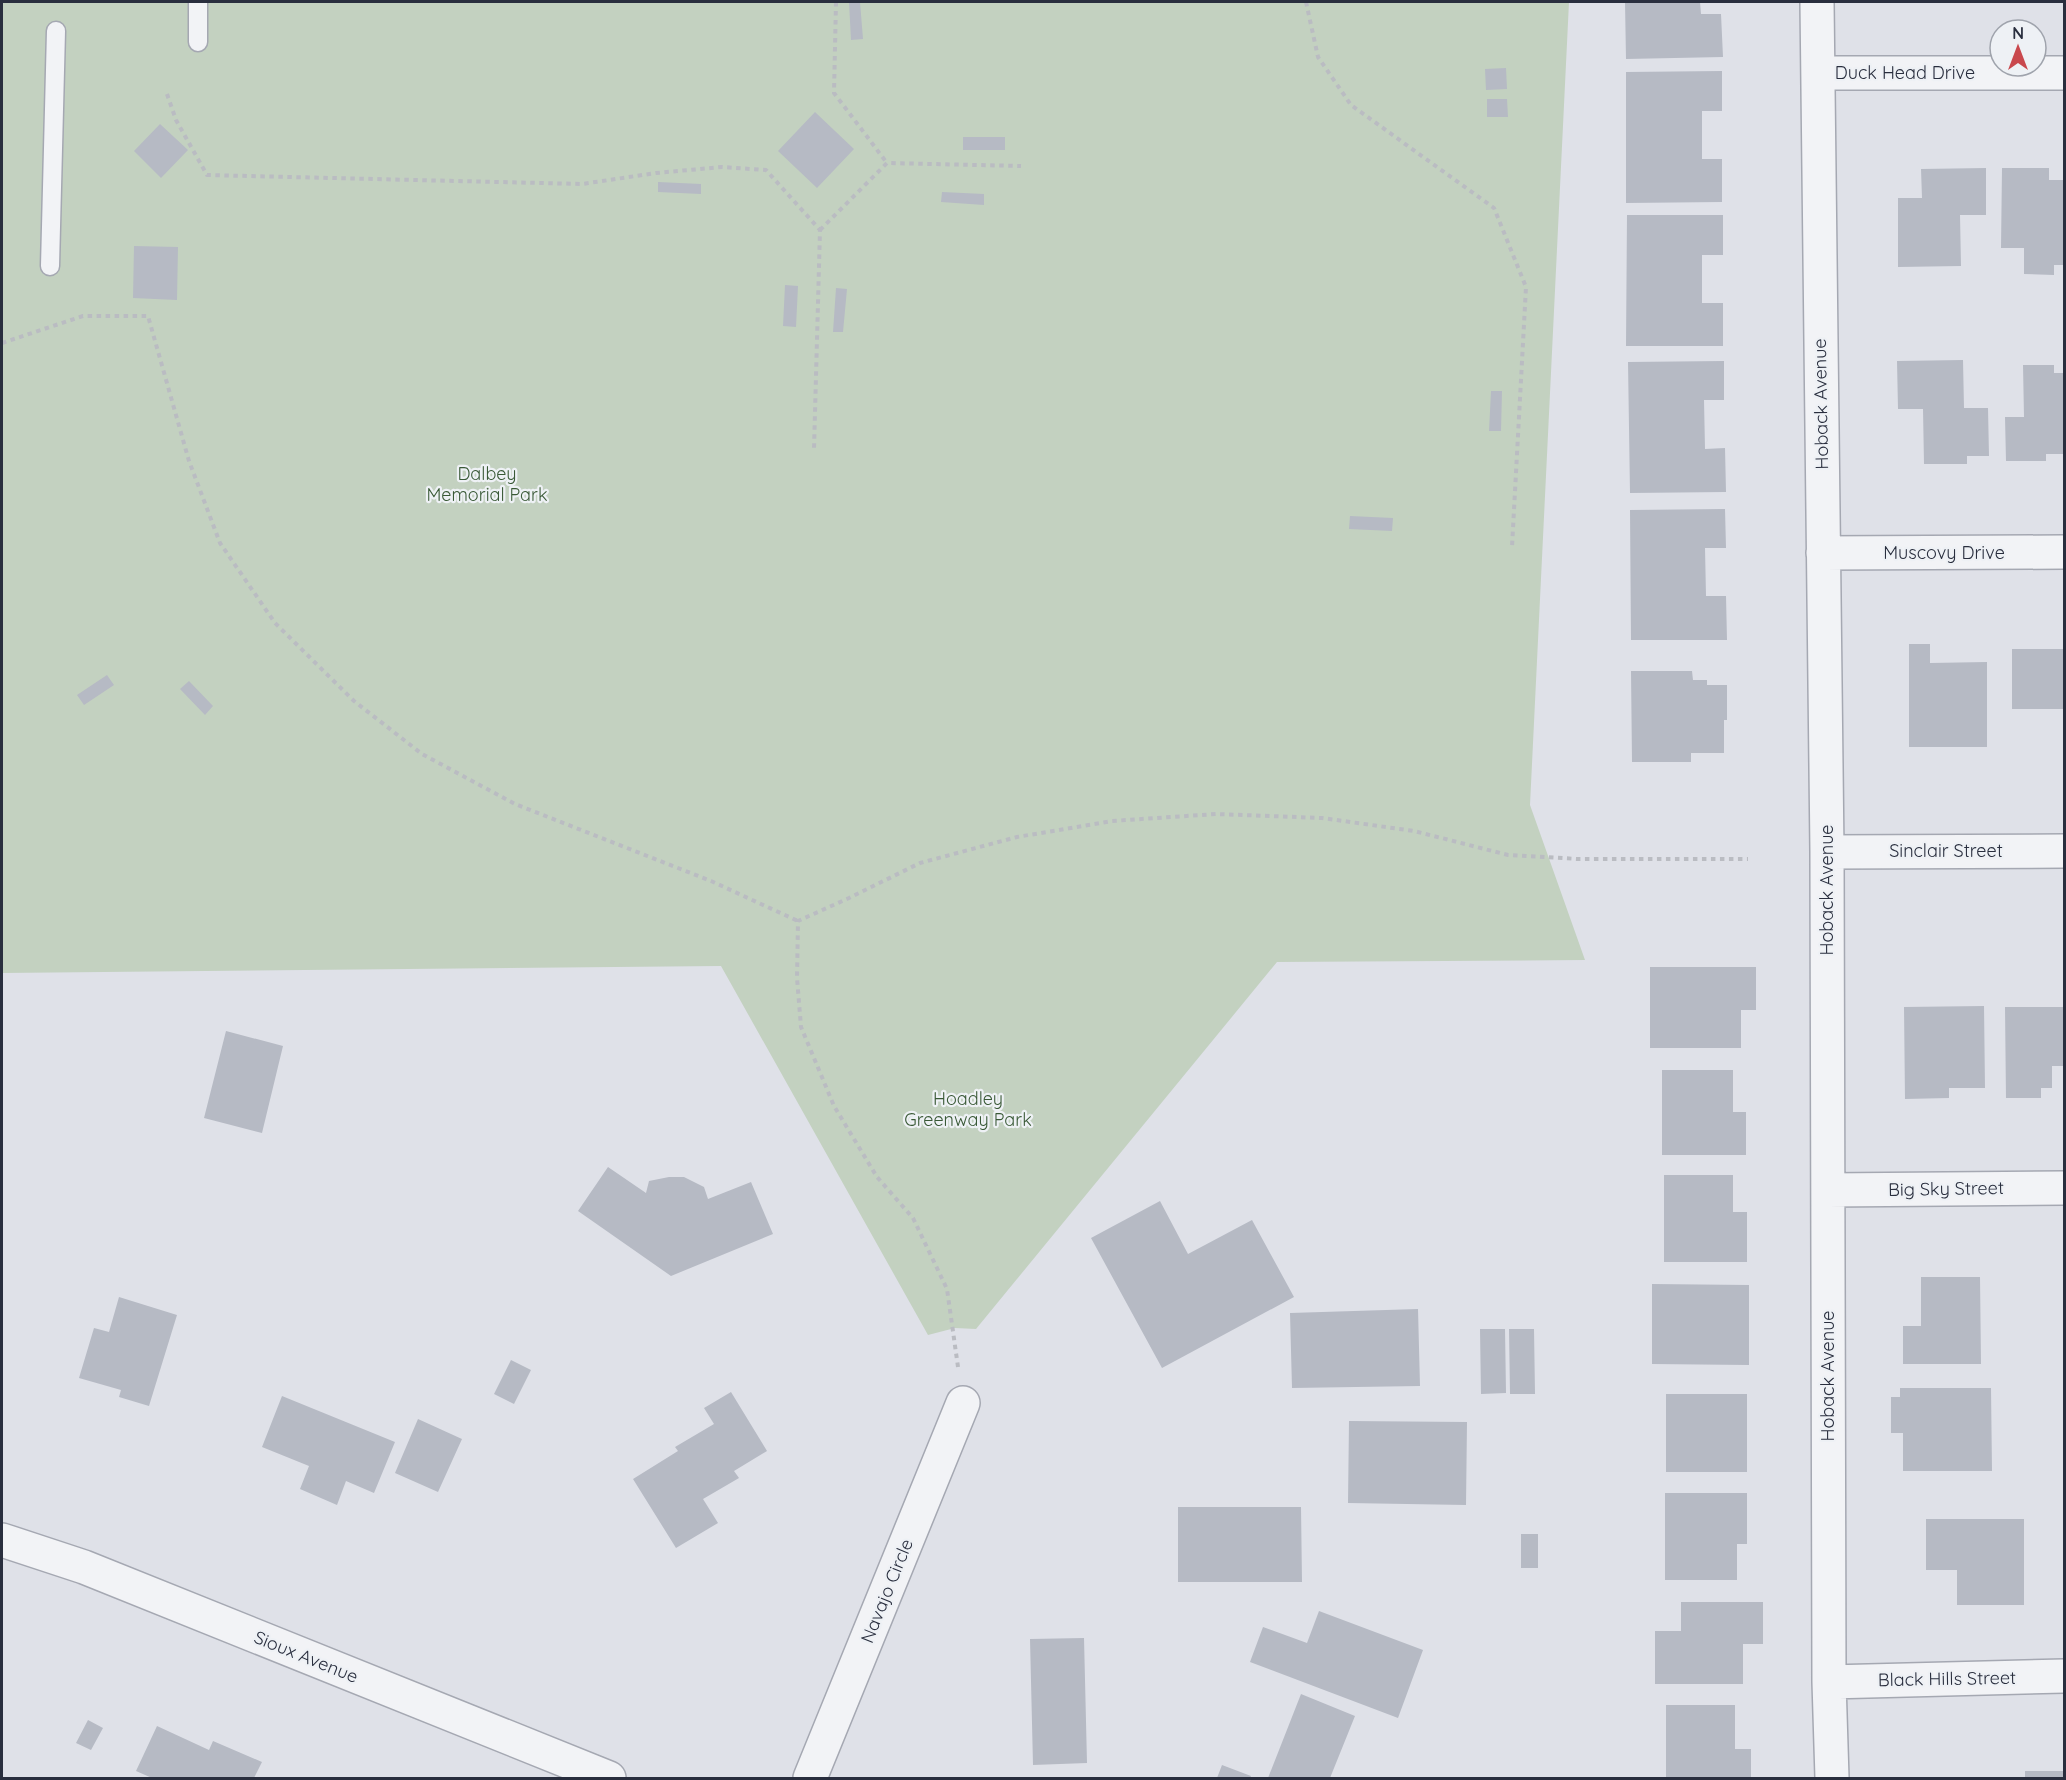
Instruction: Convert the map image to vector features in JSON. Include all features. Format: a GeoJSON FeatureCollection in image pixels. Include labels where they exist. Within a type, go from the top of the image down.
{"type":"FeatureCollection","features":[{"type":"Feature","properties":{"kind":"street","name":"Hoback Avenue"},"geometry":{"type":"LineString","coordinates":[[1817,2],[1827,852],[1829,1682],[1832,1779]]}},
{"type":"Feature","properties":{"kind":"street","name":"Duck Head Drive"},"geometry":{"type":"LineString","coordinates":[[1818,73],[2064,73]]}},
{"type":"Feature","properties":{"kind":"street","name":"Muscovy Drive"},"geometry":{"type":"LineString","coordinates":[[1823,553],[2064,552]]}},
{"type":"Feature","properties":{"kind":"street","name":"Sinclair Street"},"geometry":{"type":"LineString","coordinates":[[1827,852],[2064,851]]}},
{"type":"Feature","properties":{"kind":"street","name":"Big Sky Street"},"geometry":{"type":"LineString","coordinates":[[1828,1190],[2064,1188]]}},
{"type":"Feature","properties":{"kind":"street","name":"Navajo Circle"},"geometry":{"type":"LineString","coordinates":[[810,1779],[963,1403]]}},
{"type":"Feature","properties":{"kind":"street","name":"Sioux Avenue"},"geometry":{"type":"LineString","coordinates":[[2,1540],[84,1567],[609,1779]]}},
{"type":"Feature","properties":{"kind":"street","name":"Black Hills Street"},"geometry":{"type":"LineString","coordinates":[[1829,1682],[2064,1676]]}},
{"type":"Feature","properties":{"kind":"lane"},"geometry":{"type":"LineString","coordinates":[[198,2],[198,42]]}},
{"type":"Feature","properties":{"kind":"lane"},"geometry":{"type":"LineString","coordinates":[[50,266],[56,31]]}},
{"type":"Feature","properties":{"kind":"path"},"geometry":{"type":"LineString","coordinates":[[836,2],[834,93],[887,163]]}},
{"type":"Feature","properties":{"kind":"path"},"geometry":{"type":"LineString","coordinates":[[1306,2],[1318,57],[1352,105],[1494,208],[1526,287],[1512,547]]}},
{"type":"Feature","properties":{"kind":"path"},"geometry":{"type":"LineString","coordinates":[[167,94],[176,120],[207,175],[582,184],[657,173],[722,167],[766,170],[820,230]]}},
{"type":"Feature","properties":{"kind":"path"},"geometry":{"type":"LineString","coordinates":[[814,449],[820,230],[887,163],[1021,166]]}},
{"type":"Feature","properties":{"kind":"path"},"geometry":{"type":"LineString","coordinates":[[2,343],[83,316],[148,316],[189,461],[220,543],[275,623],[354,701],[422,754],[515,804],[711,880],[798,921],[920,863],[1017,837],[1135,819],[1216,814],[1322,818],[1414,831],[1508,855],[1578,859],[1748,859]]}},
{"type":"Feature","properties":{"kind":"path"},"geometry":{"type":"LineString","coordinates":[[798,921],[797,978],[801,1027],[834,1106],[877,1177],[913,1218],[947,1289],[963,1403]]}},
{"type":"Feature","properties":{"kind":"green space","name":"Dalbey Memorial Park"},"geometry":{"type":"Polygon","coordinates":[[[2,2],[1569,2],[1530,805],[1585,960],[1277,962],[976,1329],[955,1328],[928,1335],[721,966],[2,973],[2,2]]]}},
{"type":"Feature","properties":{"kind":"building"},"geometry":{"type":"Polygon","coordinates":[[[849,2],[860,2],[863,39],[851,40],[849,2]]]}},
{"type":"Feature","properties":{"kind":"building"},"geometry":{"type":"Polygon","coordinates":[[[1625,2],[1700,2],[1701,14],[1721,14],[1723,57],[1626,59],[1625,2]]]}},
{"type":"Feature","properties":{"kind":"building"},"geometry":{"type":"Polygon","coordinates":[[[1506,68],[1507,89],[1486,90],[1485,69],[1506,68]]]}},
{"type":"Feature","properties":{"kind":"building"},"geometry":{"type":"Polygon","coordinates":[[[1722,71],[1722,111],[1702,111],[1702,159],[1722,159],[1722,202],[1626,203],[1626,72],[1722,71]]]}},
{"type":"Feature","properties":{"kind":"building"},"geometry":{"type":"Polygon","coordinates":[[[1487,99],[1507,99],[1508,117],[1487,117],[1487,99]]]}},
{"type":"Feature","properties":{"kind":"building"},"geometry":{"type":"Polygon","coordinates":[[[815,112],[854,149],[817,188],[778,151],[815,112]]]}},
{"type":"Feature","properties":{"kind":"building"},"geometry":{"type":"Polygon","coordinates":[[[160,124],[188,150],[161,178],[134,151],[160,124]]]}},
{"type":"Feature","properties":{"kind":"building"},"geometry":{"type":"Polygon","coordinates":[[[963,137],[1005,137],[1005,150],[963,150],[963,137]]]}},
{"type":"Feature","properties":{"kind":"building"},"geometry":{"type":"Polygon","coordinates":[[[1986,168],[1986,215],[1960,215],[1961,266],[1898,267],[1898,198],[1922,198],[1921,169],[1986,168]]]}},
{"type":"Feature","properties":{"kind":"building"},"geometry":{"type":"Polygon","coordinates":[[[2002,168],[2049,168],[2049,180],[2064,180],[2064,265],[2054,265],[2054,275],[2024,274],[2024,248],[2001,248],[2002,168]]]}},
{"type":"Feature","properties":{"kind":"building"},"geometry":{"type":"Polygon","coordinates":[[[658,182],[701,184],[701,194],[658,192],[658,182]]]}},
{"type":"Feature","properties":{"kind":"building"},"geometry":{"type":"Polygon","coordinates":[[[942,192],[984,194],[984,205],[941,202],[942,192]]]}},
{"type":"Feature","properties":{"kind":"building"},"geometry":{"type":"Polygon","coordinates":[[[1627,215],[1723,215],[1723,255],[1702,255],[1702,303],[1723,303],[1723,346],[1626,346],[1627,215]]]}},
{"type":"Feature","properties":{"kind":"building"},"geometry":{"type":"Polygon","coordinates":[[[134,246],[178,247],[177,300],[133,298],[134,246]]]}},
{"type":"Feature","properties":{"kind":"building"},"geometry":{"type":"Polygon","coordinates":[[[785,285],[798,286],[796,327],[783,326],[785,285]]]}},
{"type":"Feature","properties":{"kind":"building"},"geometry":{"type":"Polygon","coordinates":[[[836,288],[847,289],[843,332],[833,332],[836,288]]]}},
{"type":"Feature","properties":{"kind":"building"},"geometry":{"type":"Polygon","coordinates":[[[1963,360],[1964,408],[1988,408],[1989,456],[1967,456],[1967,464],[1924,464],[1923,409],[1898,409],[1897,361],[1963,360]]]}},
{"type":"Feature","properties":{"kind":"building"},"geometry":{"type":"Polygon","coordinates":[[[1724,361],[1724,400],[1704,400],[1705,449],[1725,448],[1726,492],[1630,493],[1628,362],[1724,361]]]}},
{"type":"Feature","properties":{"kind":"building"},"geometry":{"type":"Polygon","coordinates":[[[2023,365],[2054,365],[2054,373],[2064,373],[2064,454],[2046,454],[2046,461],[2006,461],[2005,417],[2024,417],[2023,365]]]}},
{"type":"Feature","properties":{"kind":"building"},"geometry":{"type":"Polygon","coordinates":[[[1491,391],[1502,391],[1501,431],[1489,431],[1491,391]]]}},
{"type":"Feature","properties":{"kind":"building"},"geometry":{"type":"Polygon","coordinates":[[[1725,509],[1726,548],[1705,548],[1706,596],[1726,596],[1727,640],[1631,640],[1630,510],[1725,509]]]}},
{"type":"Feature","properties":{"kind":"building"},"geometry":{"type":"Polygon","coordinates":[[[1350,516],[1393,518],[1392,531],[1349,529],[1350,516]]]}},
{"type":"Feature","properties":{"kind":"building"},"geometry":{"type":"Polygon","coordinates":[[[1909,644],[1930,644],[1930,663],[1987,662],[1987,747],[1909,747],[1909,644]]]}},
{"type":"Feature","properties":{"kind":"building"},"geometry":{"type":"Polygon","coordinates":[[[2012,649],[2064,649],[2064,709],[2012,709],[2012,649]]]}},
{"type":"Feature","properties":{"kind":"building"},"geometry":{"type":"Polygon","coordinates":[[[1631,671],[1692,671],[1693,680],[1707,680],[1707,685],[1727,685],[1724,753],[1691,753],[1691,762],[1632,762],[1631,671]]]}},
{"type":"Feature","properties":{"kind":"building"},"geometry":{"type":"Polygon","coordinates":[[[107,675],[114,685],[84,705],[77,695],[107,675]]]}},
{"type":"Feature","properties":{"kind":"building"},"geometry":{"type":"Polygon","coordinates":[[[189,681],[213,706],[205,715],[180,689],[189,681]]]}},
{"type":"Feature","properties":{"kind":"building"},"geometry":{"type":"Polygon","coordinates":[[[1650,967],[1756,967],[1756,1010],[1741,1010],[1741,1048],[1650,1048],[1650,967]]]}},
{"type":"Feature","properties":{"kind":"building"},"geometry":{"type":"Polygon","coordinates":[[[1984,1006],[1985,1088],[1949,1088],[1949,1098],[1905,1099],[1904,1007],[1984,1006]]]}},
{"type":"Feature","properties":{"kind":"building"},"geometry":{"type":"Polygon","coordinates":[[[2005,1007],[2064,1007],[2064,1066],[2052,1066],[2052,1088],[2041,1088],[2041,1098],[2006,1098],[2005,1007]]]}},
{"type":"Feature","properties":{"kind":"building"},"geometry":{"type":"Polygon","coordinates":[[[226,1031],[283,1046],[262,1133],[204,1118],[226,1031]]]}},
{"type":"Feature","properties":{"kind":"building"},"geometry":{"type":"Polygon","coordinates":[[[1662,1070],[1733,1070],[1733,1112],[1746,1112],[1746,1155],[1662,1155],[1662,1070]]]}},
{"type":"Feature","properties":{"kind":"building"},"geometry":{"type":"Polygon","coordinates":[[[608,1167],[646,1193],[649,1181],[669,1177],[684,1177],[704,1187],[708,1199],[751,1182],[773,1234],[671,1276],[578,1211],[608,1167]]]}},
{"type":"Feature","properties":{"kind":"building"},"geometry":{"type":"Polygon","coordinates":[[[1664,1175],[1733,1175],[1733,1212],[1747,1212],[1747,1262],[1664,1262],[1664,1175]]]}},
{"type":"Feature","properties":{"kind":"building"},"geometry":{"type":"Polygon","coordinates":[[[1160,1201],[1188,1254],[1252,1220],[1294,1297],[1162,1368],[1091,1238],[1160,1201]]]}},
{"type":"Feature","properties":{"kind":"building"},"geometry":{"type":"Polygon","coordinates":[[[1921,1277],[1980,1277],[1981,1364],[1903,1364],[1903,1326],[1921,1326],[1921,1277]]]}},
{"type":"Feature","properties":{"kind":"building"},"geometry":{"type":"Polygon","coordinates":[[[1652,1284],[1749,1285],[1749,1365],[1652,1364],[1652,1284]]]}},
{"type":"Feature","properties":{"kind":"building"},"geometry":{"type":"Polygon","coordinates":[[[119,1297],[177,1315],[149,1406],[119,1397],[121,1390],[79,1378],[94,1328],[109,1332],[119,1297]]]}},
{"type":"Feature","properties":{"kind":"building"},"geometry":{"type":"Polygon","coordinates":[[[1418,1309],[1420,1386],[1292,1388],[1290,1313],[1418,1309]]]}},
{"type":"Feature","properties":{"kind":"building"},"geometry":{"type":"Polygon","coordinates":[[[1480,1329],[1505,1329],[1506,1393],[1481,1394],[1480,1329]]]}},
{"type":"Feature","properties":{"kind":"building"},"geometry":{"type":"Polygon","coordinates":[[[1509,1329],[1534,1329],[1535,1394],[1510,1394],[1509,1329]]]}},
{"type":"Feature","properties":{"kind":"building"},"geometry":{"type":"Polygon","coordinates":[[[511,1360],[531,1370],[514,1404],[494,1394],[511,1360]]]}},
{"type":"Feature","properties":{"kind":"building"},"geometry":{"type":"Polygon","coordinates":[[[1900,1388],[1991,1388],[1992,1471],[1903,1471],[1903,1433],[1891,1433],[1891,1397],[1900,1397],[1900,1388]]]}},
{"type":"Feature","properties":{"kind":"building"},"geometry":{"type":"Polygon","coordinates":[[[731,1392],[767,1451],[734,1471],[739,1478],[703,1499],[718,1523],[676,1548],[633,1479],[678,1451],[675,1447],[714,1424],[704,1408],[731,1392]]]}},
{"type":"Feature","properties":{"kind":"building"},"geometry":{"type":"Polygon","coordinates":[[[1666,1394],[1747,1394],[1747,1472],[1666,1472],[1666,1394]]]}},
{"type":"Feature","properties":{"kind":"building"},"geometry":{"type":"Polygon","coordinates":[[[282,1396],[395,1442],[374,1493],[346,1481],[337,1505],[300,1489],[309,1466],[262,1447],[282,1396]]]}},
{"type":"Feature","properties":{"kind":"building"},"geometry":{"type":"Polygon","coordinates":[[[418,1419],[462,1439],[438,1492],[395,1473],[418,1419]]]}},
{"type":"Feature","properties":{"kind":"building"},"geometry":{"type":"Polygon","coordinates":[[[1349,1421],[1467,1422],[1466,1505],[1348,1503],[1349,1421]]]}},
{"type":"Feature","properties":{"kind":"building"},"geometry":{"type":"Polygon","coordinates":[[[1665,1493],[1747,1493],[1747,1544],[1737,1544],[1737,1580],[1665,1580],[1665,1493]]]}},
{"type":"Feature","properties":{"kind":"building"},"geometry":{"type":"Polygon","coordinates":[[[1178,1507],[1301,1507],[1302,1582],[1178,1582],[1178,1507]]]}},
{"type":"Feature","properties":{"kind":"building"},"geometry":{"type":"Polygon","coordinates":[[[1926,1519],[2024,1519],[2024,1605],[1957,1605],[1957,1570],[1926,1570],[1926,1519]]]}},
{"type":"Feature","properties":{"kind":"building"},"geometry":{"type":"Polygon","coordinates":[[[1521,1534],[1538,1534],[1538,1568],[1521,1568],[1521,1534]]]}},
{"type":"Feature","properties":{"kind":"building"},"geometry":{"type":"Polygon","coordinates":[[[1681,1602],[1763,1602],[1763,1644],[1743,1644],[1743,1684],[1655,1684],[1655,1631],[1681,1631],[1681,1602]]]}},
{"type":"Feature","properties":{"kind":"building"},"geometry":{"type":"Polygon","coordinates":[[[1319,1611],[1423,1650],[1398,1718],[1250,1662],[1263,1627],[1307,1643],[1319,1611]]]}},
{"type":"Feature","properties":{"kind":"building"},"geometry":{"type":"Polygon","coordinates":[[[1084,1638],[1087,1763],[1033,1765],[1030,1639],[1084,1638]]]}},
{"type":"Feature","properties":{"kind":"building"},"geometry":{"type":"Polygon","coordinates":[[[1301,1694],[1355,1716],[1330,1778],[1268,1778],[1301,1694]]]}},
{"type":"Feature","properties":{"kind":"building"},"geometry":{"type":"Polygon","coordinates":[[[1666,1705],[1735,1705],[1735,1749],[1751,1749],[1751,1778],[1666,1778],[1666,1705]]]}},
{"type":"Feature","properties":{"kind":"building"},"geometry":{"type":"Polygon","coordinates":[[[88,1720],[103,1728],[91,1750],[76,1743],[88,1720]]]}},
{"type":"Feature","properties":{"kind":"building"},"geometry":{"type":"Polygon","coordinates":[[[157,1726],[209,1750],[213,1741],[262,1762],[254,1778],[152,1778],[136,1771],[157,1726]]]}},
{"type":"Feature","properties":{"kind":"building"},"geometry":{"type":"Polygon","coordinates":[[[1222,1765],[1251,1776],[1250,1778],[1217,1778],[1222,1765]]]}},
{"type":"Feature","properties":{"kind":"building"},"geometry":{"type":"Polygon","coordinates":[[[2025,1771],[2064,1771],[2064,1778],[2025,1778],[2025,1771]]]}},
{"type":"Feature","properties":{"kind":"park label","name":"Hoadley Greenway Park"},"geometry":{"type":"Point","coordinates":[968,1109]}}]}
